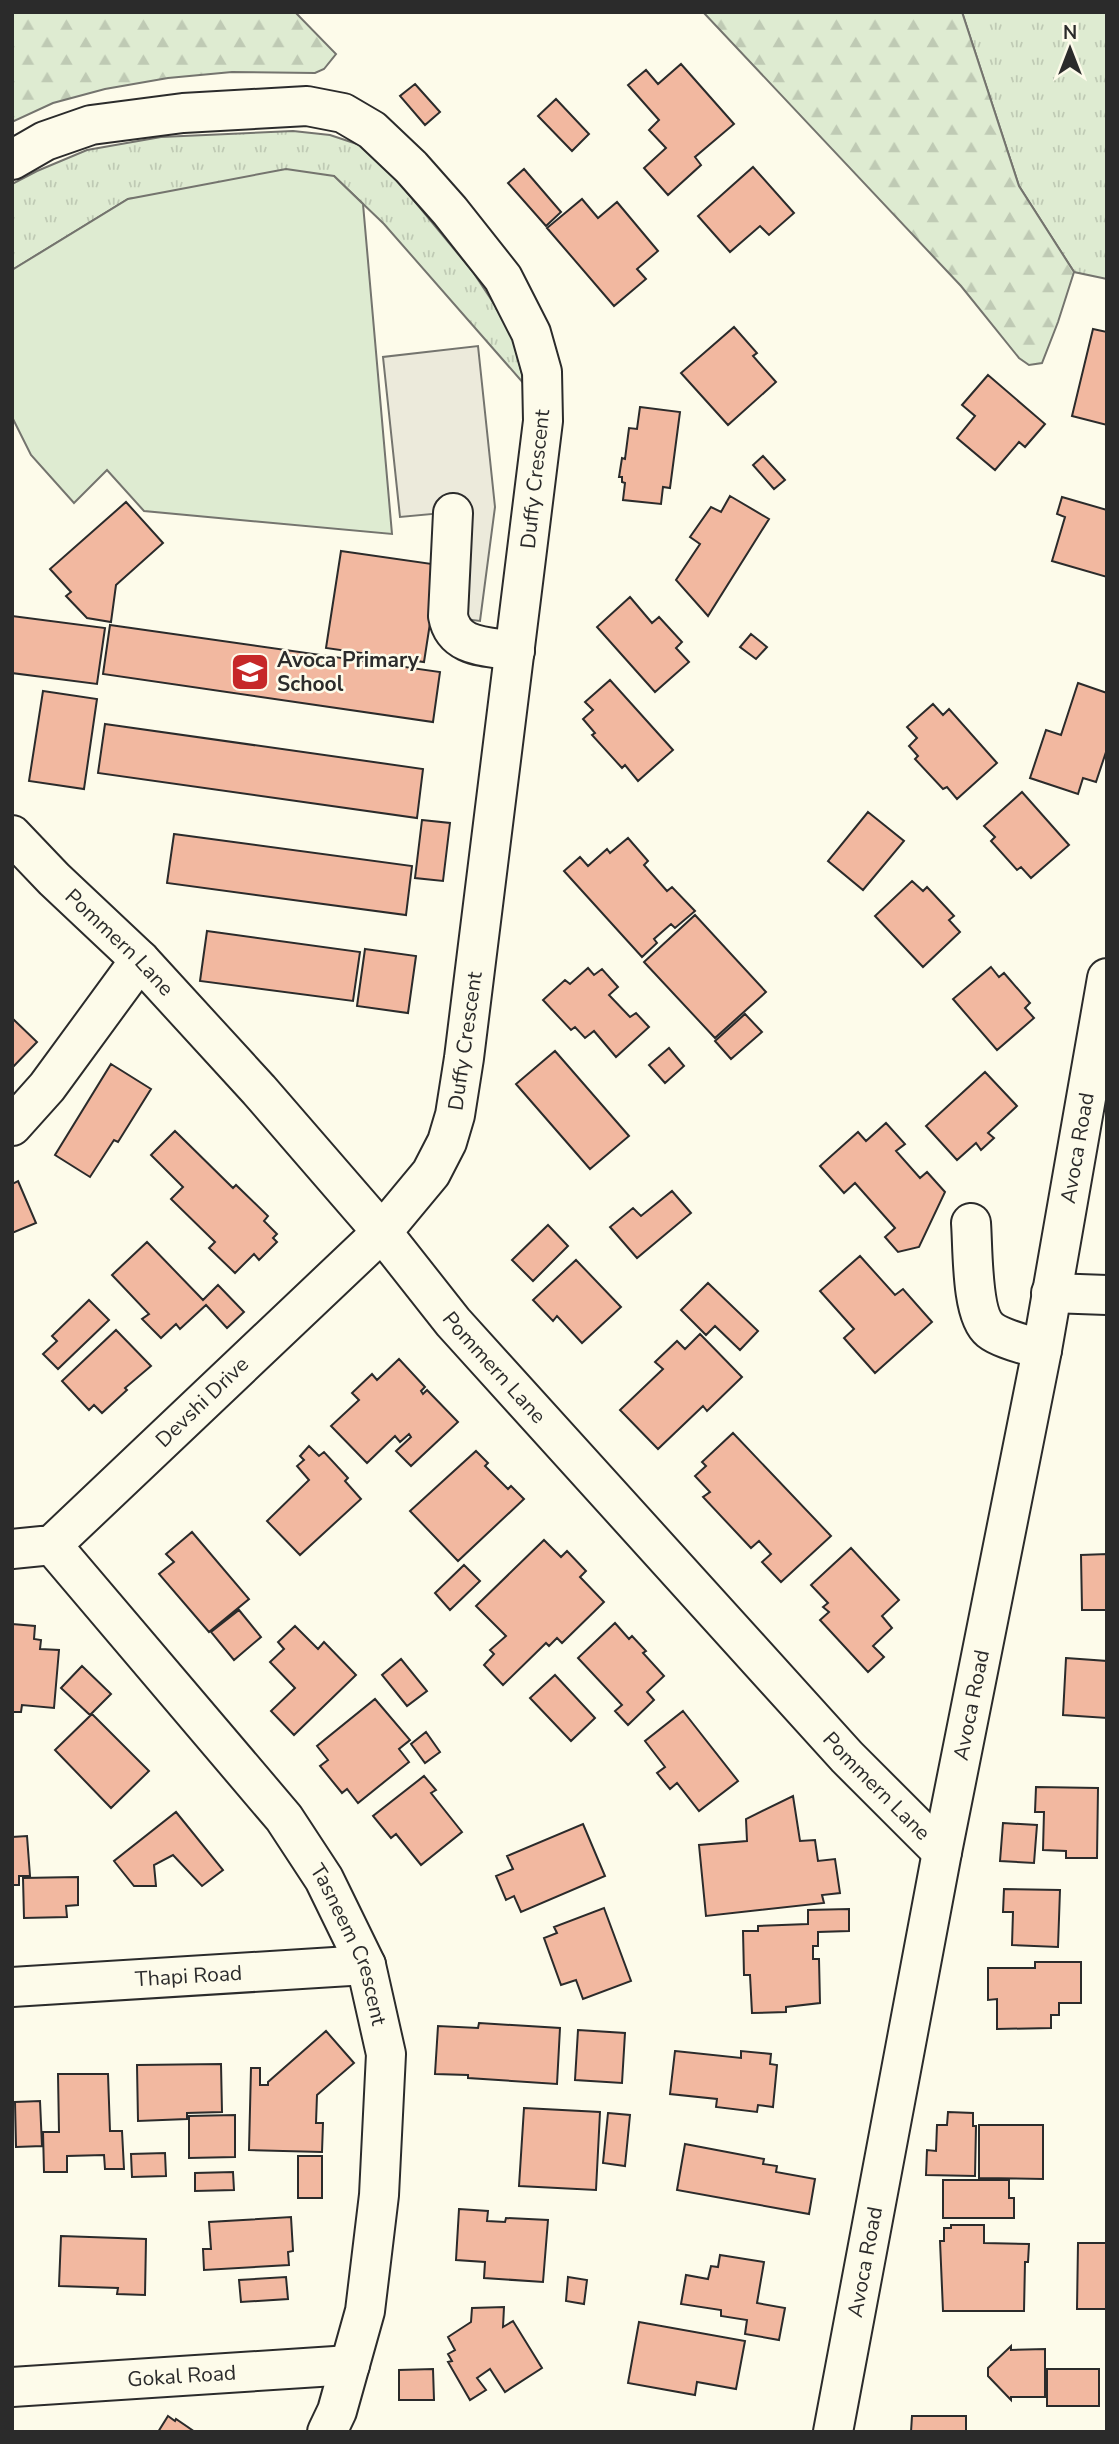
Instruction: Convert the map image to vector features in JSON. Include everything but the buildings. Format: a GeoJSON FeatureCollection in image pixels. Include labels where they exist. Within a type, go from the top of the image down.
{"type":"FeatureCollection","features":[{"type":"Feature","properties":{"kind":"street","name":"Duffy Crescent"},"geometry":{"type":"LineString","coordinates":[[12,160],[45,141],[91,125],[183,113],[307,106],[343,113],[372,130],[411,167],[450,211],[503,278],[531,333],[542,372],[544,421],[455,1115],[447,1142],[431,1173],[382,1232]]}},
{"type":"Feature","properties":{"kind":"street"},"geometry":{"type":"LineString","coordinates":[[453,513],[448,615],[450,625],[455,634],[472,644],[515,651]]}},
{"type":"Feature","properties":{"kind":"street","name":"Pommern Lane"},"geometry":{"type":"LineString","coordinates":[[12,835],[54,879],[140,960],[259,1090],[382,1232],[462,1332],[848,1758],[943,1852]]}},
{"type":"Feature","properties":{"kind":"street"},"geometry":{"type":"LineString","coordinates":[[12,1126],[47,1087],[140,960]]}},
{"type":"Feature","properties":{"kind":"street","name":"Avoca Road"},"geometry":{"type":"LineString","coordinates":[[833,2432],[1042,1350],[1107,978]]}},
{"type":"Feature","properties":{"kind":"street"},"geometry":{"type":"LineString","coordinates":[[971,1223],[977,1303],[981,1320],[991,1331],[1042,1350]]}},
{"type":"Feature","properties":{"kind":"street","name":"Devshi Drive"},"geometry":{"type":"LineString","coordinates":[[52,1545],[382,1232]]}},
{"type":"Feature","properties":{"kind":"street"},"geometry":{"type":"LineString","coordinates":[[1051,1293],[1107,1295]]}},
{"type":"Feature","properties":{"kind":"street"},"geometry":{"type":"LineString","coordinates":[[12,1549],[52,1545]]}},
{"type":"Feature","properties":{"kind":"street","name":"Tasneem Crescent"},"geometry":{"type":"LineString","coordinates":[[52,1545],[284,1818],[324,1879],[366,1965],[386,2054],[379,2195],[365,2311],[337,2411],[327,2432]]}},
{"type":"Feature","properties":{"kind":"street","name":"Thapi Road"},"geometry":{"type":"LineString","coordinates":[[12,1987],[366,1965]]}},
{"type":"Feature","properties":{"kind":"street","name":"Gokal Road"},"geometry":{"type":"LineString","coordinates":[[12,2387],[350,2365]]}},
{"type":"Feature","properties":{"kind":"green space"},"geometry":{"type":"Polygon","coordinates":[[[12,12],[295,12],[336,54],[324,69],[315,73],[232,72],[168,78],[105,89],[53,103],[12,122],[12,12]]]}},
{"type":"Feature","properties":{"kind":"green space"},"geometry":{"type":"Polygon","coordinates":[[[703,12],[962,12],[1019,186],[1074,272],[1042,363],[1029,365],[1019,358],[961,286],[703,12]]]}},
{"type":"Feature","properties":{"kind":"green space"},"geometry":{"type":"Polygon","coordinates":[[[962,12],[1107,12],[1107,279],[1074,272],[1019,186],[962,12]]]}},
{"type":"Feature","properties":{"kind":"green space"},"geometry":{"type":"Polygon","coordinates":[[[293,131],[330,135],[360,145],[388,169],[473,272],[510,328],[525,385],[384,224],[334,176],[128,199],[12,270],[12,184],[37,171],[87,150],[161,137],[293,131]]]}},
{"type":"Feature","properties":{"kind":"green space"},"geometry":{"type":"Polygon","coordinates":[[[286,169],[334,176],[363,204],[392,534],[144,511],[107,470],[74,503],[31,455],[12,417],[12,270],[128,199],[286,169]]]}},
{"type":"Feature","properties":{"kind":"shaded area"},"geometry":{"type":"Polygon","coordinates":[[[478,346],[495,507],[480,621],[439,616],[453,512],[400,517],[383,357],[478,346]]]}},
{"type":"Feature","properties":{"kind":"place","name":"Avoca Primary School"},"geometry":{"type":"Point","coordinates":[250,672]}}]}
